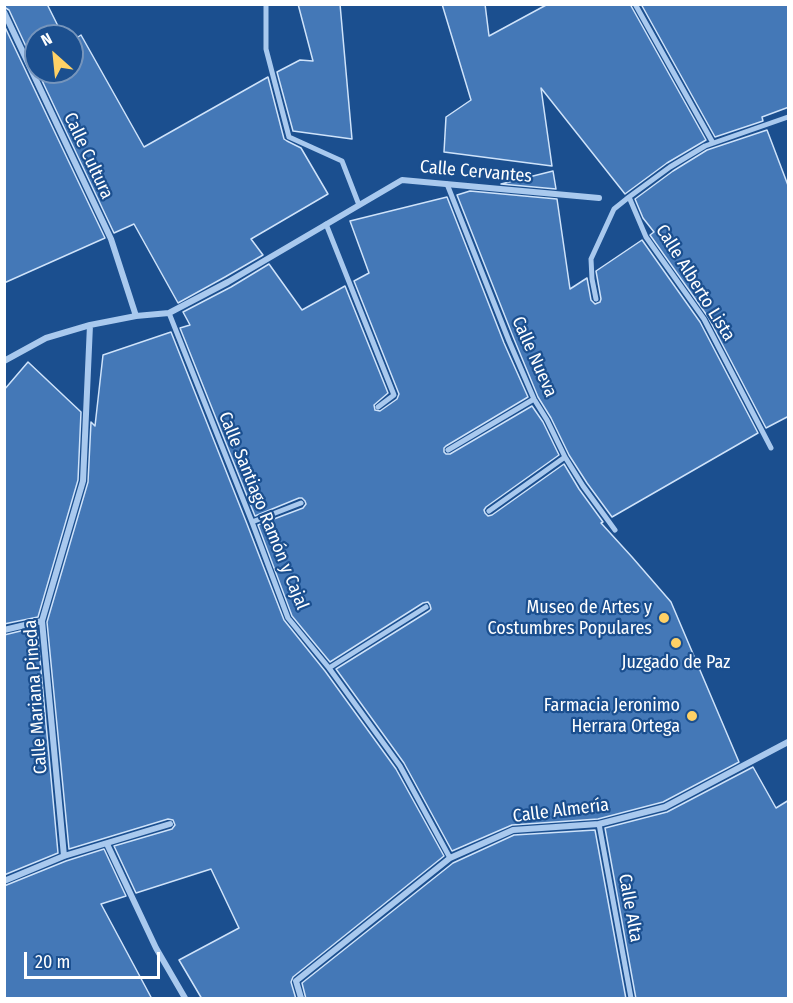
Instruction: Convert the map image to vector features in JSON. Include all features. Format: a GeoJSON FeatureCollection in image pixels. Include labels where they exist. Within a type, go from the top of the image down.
{"type":"FeatureCollection","features":[{"type":"Feature","properties":{"kind":"street"},"geometry":{"type":"LineString","coordinates":[[266,4],[266,49],[290,137],[342,161],[359,205]]}},
{"type":"Feature","properties":{"kind":"street"},"geometry":{"type":"LineString","coordinates":[[635,4],[712,143]]}},
{"type":"Feature","properties":{"kind":"street","name":"Calle Cultura"},"geometry":{"type":"LineString","coordinates":[[4,12],[111,239],[136,316]]}},
{"type":"Feature","properties":{"kind":"street"},"geometry":{"type":"LineString","coordinates":[[596,299],[591,259],[614,209],[670,167],[705,146],[789,117]]}},
{"type":"Feature","properties":{"kind":"street","name":"Calle Cervantes"},"geometry":{"type":"LineString","coordinates":[[169,313],[228,282],[402,180],[599,198]]}},
{"type":"Feature","properties":{"kind":"street","name":"Calle Nueva"},"geometry":{"type":"LineString","coordinates":[[447,184],[534,399],[583,486],[615,530]]}},
{"type":"Feature","properties":{"kind":"street","name":"Calle Alberto Lista"},"geometry":{"type":"LineString","coordinates":[[629,197],[646,237],[704,319],[771,447]]}},
{"type":"Feature","properties":{"kind":"street"},"geometry":{"type":"LineString","coordinates":[[326,224],[394,395],[378,407]]}},
{"type":"Feature","properties":{"kind":"street"},"geometry":{"type":"LineString","coordinates":[[4,361],[46,338],[136,316],[169,313]]}},
{"type":"Feature","properties":{"kind":"street","name":"Calle Santiago Ramón y Cajal"},"geometry":{"type":"LineString","coordinates":[[169,313],[288,618],[329,668],[400,766],[450,858]]}},
{"type":"Feature","properties":{"kind":"street","name":"Calle Mariana Pineda"},"geometry":{"type":"LineString","coordinates":[[64,856],[42,621],[83,481],[90,326]]}},
{"type":"Feature","properties":{"kind":"street"},"geometry":{"type":"LineString","coordinates":[[448,450],[534,399]]}},
{"type":"Feature","properties":{"kind":"street"},"geometry":{"type":"LineString","coordinates":[[489,511],[565,456]]}},
{"type":"Feature","properties":{"kind":"street"},"geometry":{"type":"LineString","coordinates":[[252,522],[302,503]]}},
{"type":"Feature","properties":{"kind":"street"},"geometry":{"type":"LineString","coordinates":[[329,668],[426,607]]}},
{"type":"Feature","properties":{"kind":"street"},"geometry":{"type":"LineString","coordinates":[[4,630],[42,621]]}},
{"type":"Feature","properties":{"kind":"street","name":"Calle Almería"},"geometry":{"type":"LineString","coordinates":[[301,999],[296,981],[450,858],[513,830],[599,824],[665,807],[789,742]]}},
{"type":"Feature","properties":{"kind":"street"},"geometry":{"type":"LineString","coordinates":[[4,881],[64,856],[170,824]]}},
{"type":"Feature","properties":{"kind":"street","name":"Calle Alta"},"geometry":{"type":"LineString","coordinates":[[599,824],[631,999]]}},
{"type":"Feature","properties":{"kind":"street"},"geometry":{"type":"LineString","coordinates":[[107,844],[156,948],[185,999]]}},
{"type":"Feature","properties":{"kind":"building"},"geometry":{"type":"Polygon","coordinates":[[[4,4],[47,4],[57,24],[24,24],[24,42],[9,10],[4,7],[4,4]]]}},
{"type":"Feature","properties":{"kind":"building"},"geometry":{"type":"Polygon","coordinates":[[[298,4],[340,4],[352,139],[293,131],[277,72],[300,60],[313,61],[298,4]]]}},
{"type":"Feature","properties":{"kind":"building"},"geometry":{"type":"Polygon","coordinates":[[[442,4],[485,4],[489,36],[548,4],[630,4],[706,140],[667,163],[625,194],[541,88],[552,166],[444,152],[446,117],[471,100],[442,4]]]}},
{"type":"Feature","properties":{"kind":"building"},"geometry":{"type":"Polygon","coordinates":[[[641,4],[789,4],[789,107],[762,117],[763,121],[715,137],[641,4]]]}},
{"type":"Feature","properties":{"kind":"building"},"geometry":{"type":"Polygon","coordinates":[[[4,25],[24,67],[24,84],[32,84],[105,238],[4,283],[4,25]]]}},
{"type":"Feature","properties":{"kind":"building"},"geometry":{"type":"Polygon","coordinates":[[[84,40],[144,147],[268,77],[284,139],[301,148],[328,194],[251,239],[263,255],[178,303],[134,224],[114,233],[44,84],[84,84],[84,40]]]}},
{"type":"Feature","properties":{"kind":"building"},"geometry":{"type":"Polygon","coordinates":[[[767,130],[789,188],[789,416],[766,428],[708,317],[650,235],[654,232],[643,218],[635,199],[707,150],[767,130]]]}},
{"type":"Feature","properties":{"kind":"building"},"geometry":{"type":"Polygon","coordinates":[[[553,171],[556,189],[501,184],[553,171]]]}},
{"type":"Feature","properties":{"kind":"building"},"geometry":{"type":"Polygon","coordinates":[[[470,191],[557,199],[570,289],[587,278],[591,300],[595,304],[601,299],[596,271],[642,240],[700,322],[758,433],[612,517],[569,455],[538,397],[457,195],[470,191]]]}},
{"type":"Feature","properties":{"kind":"building"},"geometry":{"type":"Polygon","coordinates":[[[447,197],[504,343],[528,397],[446,446],[444,452],[450,454],[532,406],[543,422],[559,455],[486,507],[485,513],[488,516],[492,515],[564,464],[603,522],[601,523],[671,602],[739,762],[663,802],[598,819],[512,825],[452,851],[404,763],[336,669],[429,611],[430,605],[428,602],[423,603],[330,662],[292,616],[258,525],[303,508],[305,501],[299,498],[255,516],[180,328],[190,325],[183,312],[269,264],[302,310],[345,286],[388,393],[374,405],[375,410],[380,411],[397,399],[399,394],[354,281],[369,273],[350,221],[447,197]]]}},
{"type":"Feature","properties":{"kind":"building"},"geometry":{"type":"Polygon","coordinates":[[[171,332],[284,620],[325,671],[396,769],[444,856],[293,977],[291,982],[296,999],[202,999],[179,960],[239,928],[211,869],[136,893],[114,846],[172,829],[175,825],[173,820],[168,819],[69,849],[47,622],[88,482],[91,422],[95,426],[103,355],[171,332]]]}},
{"type":"Feature","properties":{"kind":"building"},"geometry":{"type":"Polygon","coordinates":[[[28,362],[81,412],[78,480],[38,617],[4,624],[4,390],[28,362]]]}},
{"type":"Feature","properties":{"kind":"building"},"geometry":{"type":"Polygon","coordinates":[[[37,627],[58,853],[4,875],[4,635],[37,627]]]}},
{"type":"Feature","properties":{"kind":"building"},"geometry":{"type":"Polygon","coordinates":[[[753,767],[776,808],[789,800],[789,999],[636,999],[605,828],[667,812],[753,767]]]}},
{"type":"Feature","properties":{"kind":"building"},"geometry":{"type":"Polygon","coordinates":[[[595,830],[626,999],[306,999],[302,983],[453,863],[514,835],[595,830]]]}},
{"type":"Feature","properties":{"kind":"building"},"geometry":{"type":"Polygon","coordinates":[[[104,849],[126,896],[101,904],[152,999],[4,999],[4,886],[66,861],[104,849]]]}},
{"type":"Feature","properties":{"kind":"place","name":"Museo de Artes y Costumbres Populares"},"geometry":{"type":"Point","coordinates":[664,618]}},
{"type":"Feature","properties":{"kind":"place","name":"Juzgado de Paz"},"geometry":{"type":"Point","coordinates":[676,643]}},
{"type":"Feature","properties":{"kind":"place","name":"Farmacia Jeronimo Herrara Ortega"},"geometry":{"type":"Point","coordinates":[692,716]}}]}
